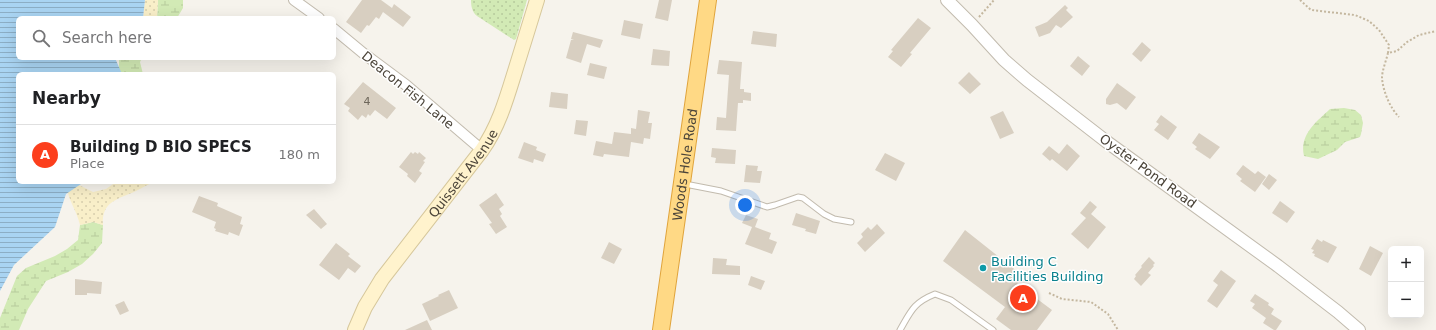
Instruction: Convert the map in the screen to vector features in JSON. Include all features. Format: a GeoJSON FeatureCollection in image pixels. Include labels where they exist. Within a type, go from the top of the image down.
{"type":"FeatureCollection","features":[{"type":"Feature","properties":{"kind":"highway","name":"Woods Hole Road"},"geometry":{"type":"LineString","coordinates":[[661,330],[708,0]]}},
{"type":"Feature","properties":{"kind":"main road","name":"Quissett Avenue"},"geometry":{"type":"LineString","coordinates":[[355,330],[365,307],[382,279],[491,137],[500,116],[537,0]]}},
{"type":"Feature","properties":{"kind":"street"},"geometry":{"type":"LineString","coordinates":[[294,0],[316,16]]}},
{"type":"Feature","properties":{"kind":"street","name":"Oyster Pond Road"},"geometry":{"type":"LineString","coordinates":[[947,0],[972,24],[995,51],[1026,80],[1107,142],[1278,266],[1359,330]]}},
{"type":"Feature","properties":{"kind":"street","name":"Deacon Fish Lane"},"geometry":{"type":"LineString","coordinates":[[336,31],[406,85],[482,150]]}},
{"type":"Feature","properties":{"kind":"lane"},"geometry":{"type":"LineString","coordinates":[[682,183],[721,190],[767,207],[776,206],[798,197],[803,198],[824,214],[834,219],[851,222]]}},
{"type":"Feature","properties":{"kind":"lane"},"geometry":{"type":"LineString","coordinates":[[900,330],[912,308],[920,301],[935,294],[951,300],[993,330]]}},
{"type":"Feature","properties":{"kind":"path"},"geometry":{"type":"LineString","coordinates":[[972,24],[994,0]]}},
{"type":"Feature","properties":{"kind":"path"},"geometry":{"type":"LineString","coordinates":[[1300,0],[1311,10],[1355,15],[1369,21],[1379,30],[1389,45],[1382,77],[1389,102],[1394,112],[1399,116]]}},
{"type":"Feature","properties":{"kind":"path"},"geometry":{"type":"LineString","coordinates":[[1388,53],[1397,51],[1407,42],[1419,35],[1436,31]]}},
{"type":"Feature","properties":{"kind":"path"},"geometry":{"type":"LineString","coordinates":[[1049,293],[1062,299],[1091,302],[1108,314],[1118,330]]}},
{"type":"Feature","properties":{"kind":"green space"},"geometry":{"type":"Polygon","coordinates":[[[158,0],[183,0],[183,8],[178,16],[157,16],[158,0]]]}},
{"type":"Feature","properties":{"kind":"green space"},"geometry":{"type":"Polygon","coordinates":[[[471,0],[527,0],[516,39],[514,40],[477,16],[472,9],[471,0]]]}},
{"type":"Feature","properties":{"kind":"green space"},"geometry":{"type":"Polygon","coordinates":[[[119,60],[141,60],[140,62],[142,72],[119,72],[119,60]]]}},
{"type":"Feature","properties":{"kind":"green space"},"geometry":{"type":"Polygon","coordinates":[[[1344,108],[1355,110],[1361,115],[1363,123],[1360,137],[1345,142],[1337,150],[1318,159],[1304,156],[1303,148],[1306,135],[1314,124],[1330,109],[1344,108]]]}},
{"type":"Feature","properties":{"kind":"green space"},"geometry":{"type":"Polygon","coordinates":[[[93,222],[103,225],[102,243],[93,254],[82,264],[68,272],[46,281],[28,309],[19,330],[0,330],[0,318],[17,276],[26,268],[55,256],[67,249],[78,240],[80,225],[93,222]]]}},
{"type":"Feature","properties":{"kind":"sand"},"geometry":{"type":"Polygon","coordinates":[[[145,0],[158,0],[157,16],[143,16],[145,0]]]}},
{"type":"Feature","properties":{"kind":"sand"},"geometry":{"type":"Polygon","coordinates":[[[77,184],[93,192],[106,189],[113,184],[149,184],[112,202],[105,211],[103,225],[93,222],[80,225],[67,187],[77,184]]]}},
{"type":"Feature","properties":{"kind":"water"},"geometry":{"type":"Polygon","coordinates":[[[0,0],[145,0],[143,16],[16,16],[16,60],[116,60],[121,72],[16,72],[16,184],[81,184],[66,194],[55,227],[14,265],[0,291],[0,0]]]}},
{"type":"Feature","properties":{"kind":"building"},"geometry":{"type":"Polygon","coordinates":[[[362,0],[381,0],[392,8],[394,4],[411,17],[403,27],[383,12],[379,19],[376,17],[361,33],[346,22],[362,0]]]}},
{"type":"Feature","properties":{"kind":"building"},"geometry":{"type":"Polygon","coordinates":[[[659,0],[672,0],[668,21],[655,18],[659,0]]]}},
{"type":"Feature","properties":{"kind":"building"},"geometry":{"type":"Polygon","coordinates":[[[1065,5],[1068,8],[1066,10],[1073,17],[1061,28],[1056,25],[1050,33],[1039,37],[1035,27],[1047,22],[1065,5]]]}},
{"type":"Feature","properties":{"kind":"building"},"geometry":{"type":"Polygon","coordinates":[[[918,18],[931,28],[910,53],[912,54],[901,67],[888,57],[893,51],[891,50],[918,18]]]}},
{"type":"Feature","properties":{"kind":"building"},"geometry":{"type":"Polygon","coordinates":[[[624,20],[643,24],[640,39],[621,35],[624,20]]]}},
{"type":"Feature","properties":{"kind":"building"},"geometry":{"type":"Polygon","coordinates":[[[753,31],[777,34],[776,47],[751,44],[753,31]]]}},
{"type":"Feature","properties":{"kind":"building"},"geometry":{"type":"Polygon","coordinates":[[[573,32],[603,40],[600,48],[587,44],[581,63],[566,58],[571,40],[574,40],[571,39],[573,32]]]}},
{"type":"Feature","properties":{"kind":"building"},"geometry":{"type":"Polygon","coordinates":[[[1142,42],[1151,50],[1141,62],[1132,54],[1142,42]]]}},
{"type":"Feature","properties":{"kind":"building"},"geometry":{"type":"Polygon","coordinates":[[[653,49],[670,51],[669,66],[651,65],[653,49]]]}},
{"type":"Feature","properties":{"kind":"building"},"geometry":{"type":"Polygon","coordinates":[[[1078,56],[1090,66],[1082,76],[1070,66],[1078,56]]]}},
{"type":"Feature","properties":{"kind":"building"},"geometry":{"type":"Polygon","coordinates":[[[719,60],[742,62],[740,89],[744,89],[744,92],[751,93],[751,101],[743,100],[743,103],[738,103],[736,131],[716,130],[717,117],[726,118],[729,75],[717,74],[719,60]]]}},
{"type":"Feature","properties":{"kind":"building"},"geometry":{"type":"Polygon","coordinates":[[[590,63],[607,67],[604,79],[587,75],[590,63]]]}},
{"type":"Feature","properties":{"kind":"building"},"geometry":{"type":"Polygon","coordinates":[[[969,72],[981,84],[970,94],[958,83],[969,72]]]}},
{"type":"Feature","properties":{"kind":"building"},"geometry":{"type":"Polygon","coordinates":[[[363,82],[396,108],[387,119],[375,110],[370,116],[368,114],[366,118],[362,115],[358,120],[348,111],[350,108],[344,104],[363,82]]]}},
{"type":"Feature","properties":{"kind":"building"},"geometry":{"type":"Polygon","coordinates":[[[1117,83],[1136,97],[1126,110],[1117,103],[1110,105],[1106,104],[1106,99],[1117,83]]]}},
{"type":"Feature","properties":{"kind":"building"},"geometry":{"type":"Polygon","coordinates":[[[551,92],[568,94],[567,109],[549,107],[551,92]]]}},
{"type":"Feature","properties":{"kind":"building"},"geometry":{"type":"Polygon","coordinates":[[[638,110],[650,112],[648,123],[652,123],[650,139],[644,138],[643,144],[631,142],[629,157],[604,154],[603,157],[593,155],[596,141],[612,144],[614,132],[631,134],[631,128],[636,129],[638,110]]]}},
{"type":"Feature","properties":{"kind":"building"},"geometry":{"type":"Polygon","coordinates":[[[1003,111],[1014,133],[1000,139],[990,117],[1003,111]]]}},
{"type":"Feature","properties":{"kind":"building"},"geometry":{"type":"Polygon","coordinates":[[[1161,115],[1177,127],[1168,140],[1154,130],[1159,124],[1156,122],[1161,115]]]}},
{"type":"Feature","properties":{"kind":"building"},"geometry":{"type":"Polygon","coordinates":[[[576,120],[588,121],[586,136],[574,134],[576,120]]]}},
{"type":"Feature","properties":{"kind":"building"},"geometry":{"type":"Polygon","coordinates":[[[1199,133],[1220,147],[1210,159],[1195,149],[1197,147],[1192,143],[1199,133]]]}},
{"type":"Feature","properties":{"kind":"building"},"geometry":{"type":"Polygon","coordinates":[[[524,142],[537,147],[536,150],[546,154],[543,162],[534,159],[533,163],[518,158],[524,142]]]}},
{"type":"Feature","properties":{"kind":"building"},"geometry":{"type":"Polygon","coordinates":[[[1067,144],[1080,156],[1067,171],[1052,159],[1050,161],[1042,154],[1049,146],[1059,154],[1067,144]]]}},
{"type":"Feature","properties":{"kind":"building"},"geometry":{"type":"Polygon","coordinates":[[[712,148],[736,150],[735,164],[715,163],[716,158],[711,157],[712,148]]]}},
{"type":"Feature","properties":{"kind":"building"},"geometry":{"type":"Polygon","coordinates":[[[411,152],[413,154],[415,152],[418,154],[419,152],[426,158],[423,161],[425,162],[419,171],[422,173],[415,183],[407,176],[408,174],[399,167],[411,152]]]}},
{"type":"Feature","properties":{"kind":"building"},"geometry":{"type":"Polygon","coordinates":[[[885,153],[905,163],[896,181],[875,170],[885,153]]]}},
{"type":"Feature","properties":{"kind":"building"},"geometry":{"type":"Polygon","coordinates":[[[746,165],[758,166],[757,171],[762,171],[760,183],[744,182],[746,165]]]}},
{"type":"Feature","properties":{"kind":"building"},"geometry":{"type":"Polygon","coordinates":[[[1243,165],[1255,174],[1258,171],[1266,177],[1255,192],[1240,181],[1242,179],[1236,174],[1243,165]]]}},
{"type":"Feature","properties":{"kind":"building"},"geometry":{"type":"Polygon","coordinates":[[[1269,174],[1277,180],[1269,190],[1262,184],[1269,174]]]}},
{"type":"Feature","properties":{"kind":"building"},"geometry":{"type":"Polygon","coordinates":[[[496,193],[504,205],[499,209],[502,214],[500,216],[507,227],[496,234],[489,224],[492,223],[479,205],[496,193]]]}},
{"type":"Feature","properties":{"kind":"building"},"geometry":{"type":"Polygon","coordinates":[[[199,196],[218,203],[217,206],[242,217],[240,224],[243,225],[239,236],[229,232],[228,235],[215,231],[216,229],[214,228],[216,222],[192,212],[199,196]]]}},
{"type":"Feature","properties":{"kind":"building"},"geometry":{"type":"Polygon","coordinates":[[[1090,201],[1097,207],[1091,214],[1106,227],[1088,249],[1071,234],[1086,218],[1080,213],[1090,201]]]}},
{"type":"Feature","properties":{"kind":"building"},"geometry":{"type":"Polygon","coordinates":[[[1280,201],[1295,212],[1287,223],[1272,213],[1280,201]]]}},
{"type":"Feature","properties":{"kind":"building"},"geometry":{"type":"Polygon","coordinates":[[[314,209],[327,224],[321,229],[306,215],[314,209]]]}},
{"type":"Feature","properties":{"kind":"building"},"geometry":{"type":"Polygon","coordinates":[[[796,213],[820,221],[816,234],[792,225],[796,213]]]}},
{"type":"Feature","properties":{"kind":"building"},"geometry":{"type":"Polygon","coordinates":[[[746,215],[758,219],[755,227],[771,233],[769,239],[777,242],[772,254],[745,244],[752,227],[742,223],[746,215]]]}},
{"type":"Feature","properties":{"kind":"building"},"geometry":{"type":"Polygon","coordinates":[[[877,224],[885,233],[865,252],[857,243],[863,237],[861,234],[868,227],[871,230],[877,224]]]}},
{"type":"Feature","properties":{"kind":"building","name":"Building C Facilities Building"},"geometry":{"type":"Polygon","coordinates":[[[965,230],[1023,276],[1017,284],[1052,310],[1037,330],[1011,330],[996,319],[1005,307],[943,261],[965,230]]]}},
{"type":"Feature","properties":{"kind":"building"},"geometry":{"type":"Polygon","coordinates":[[[1317,239],[1322,242],[1323,240],[1337,247],[1328,263],[1314,256],[1315,254],[1312,253],[1314,250],[1311,249],[1317,239]]]}},
{"type":"Feature","properties":{"kind":"building"},"geometry":{"type":"Polygon","coordinates":[[[609,242],[622,249],[614,264],[601,258],[609,242]]]}},
{"type":"Feature","properties":{"kind":"building"},"geometry":{"type":"Polygon","coordinates":[[[336,243],[350,254],[348,256],[361,266],[355,273],[348,268],[339,280],[319,265],[336,243]]]}},
{"type":"Feature","properties":{"kind":"building"},"geometry":{"type":"Polygon","coordinates":[[[1370,246],[1383,253],[1371,276],[1359,269],[1370,246]]]}},
{"type":"Feature","properties":{"kind":"building"},"geometry":{"type":"Polygon","coordinates":[[[1149,257],[1155,263],[1148,273],[1151,275],[1141,286],[1134,279],[1136,276],[1135,275],[1149,257]]]}},
{"type":"Feature","properties":{"kind":"building"},"geometry":{"type":"Polygon","coordinates":[[[713,258],[727,259],[726,265],[740,266],[740,275],[712,274],[713,258]]]}},
{"type":"Feature","properties":{"kind":"building"},"geometry":{"type":"Polygon","coordinates":[[[1221,270],[1236,281],[1217,308],[1207,301],[1218,285],[1213,281],[1221,270]]]}},
{"type":"Feature","properties":{"kind":"building"},"geometry":{"type":"Polygon","coordinates":[[[751,276],[765,281],[761,290],[748,285],[751,276]]]}},
{"type":"Feature","properties":{"kind":"building"},"geometry":{"type":"Polygon","coordinates":[[[75,279],[102,282],[101,294],[87,293],[87,295],[75,295],[75,279]]]}},
{"type":"Feature","properties":{"kind":"building"},"geometry":{"type":"Polygon","coordinates":[[[449,290],[458,308],[430,321],[422,304],[449,290]]]}},
{"type":"Feature","properties":{"kind":"building"},"geometry":{"type":"Polygon","coordinates":[[[1255,294],[1269,303],[1268,305],[1274,309],[1271,314],[1282,321],[1276,330],[1263,323],[1266,318],[1252,308],[1255,304],[1250,301],[1255,294]]]}},
{"type":"Feature","properties":{"kind":"building"},"geometry":{"type":"Polygon","coordinates":[[[124,301],[129,311],[120,315],[115,305],[124,301]]]}},
{"type":"Feature","properties":{"kind":"building"},"geometry":{"type":"Polygon","coordinates":[[[427,320],[432,330],[405,330],[427,320]]]}},
{"type":"Feature","properties":{"kind":"place","name":"Building C Facilities Building"},"geometry":{"type":"Point","coordinates":[983,268]}},
{"type":"Feature","properties":{"kind":"place","name":"Building D BIO SPECS"},"geometry":{"type":"Point","coordinates":[1023,298]}}]}
